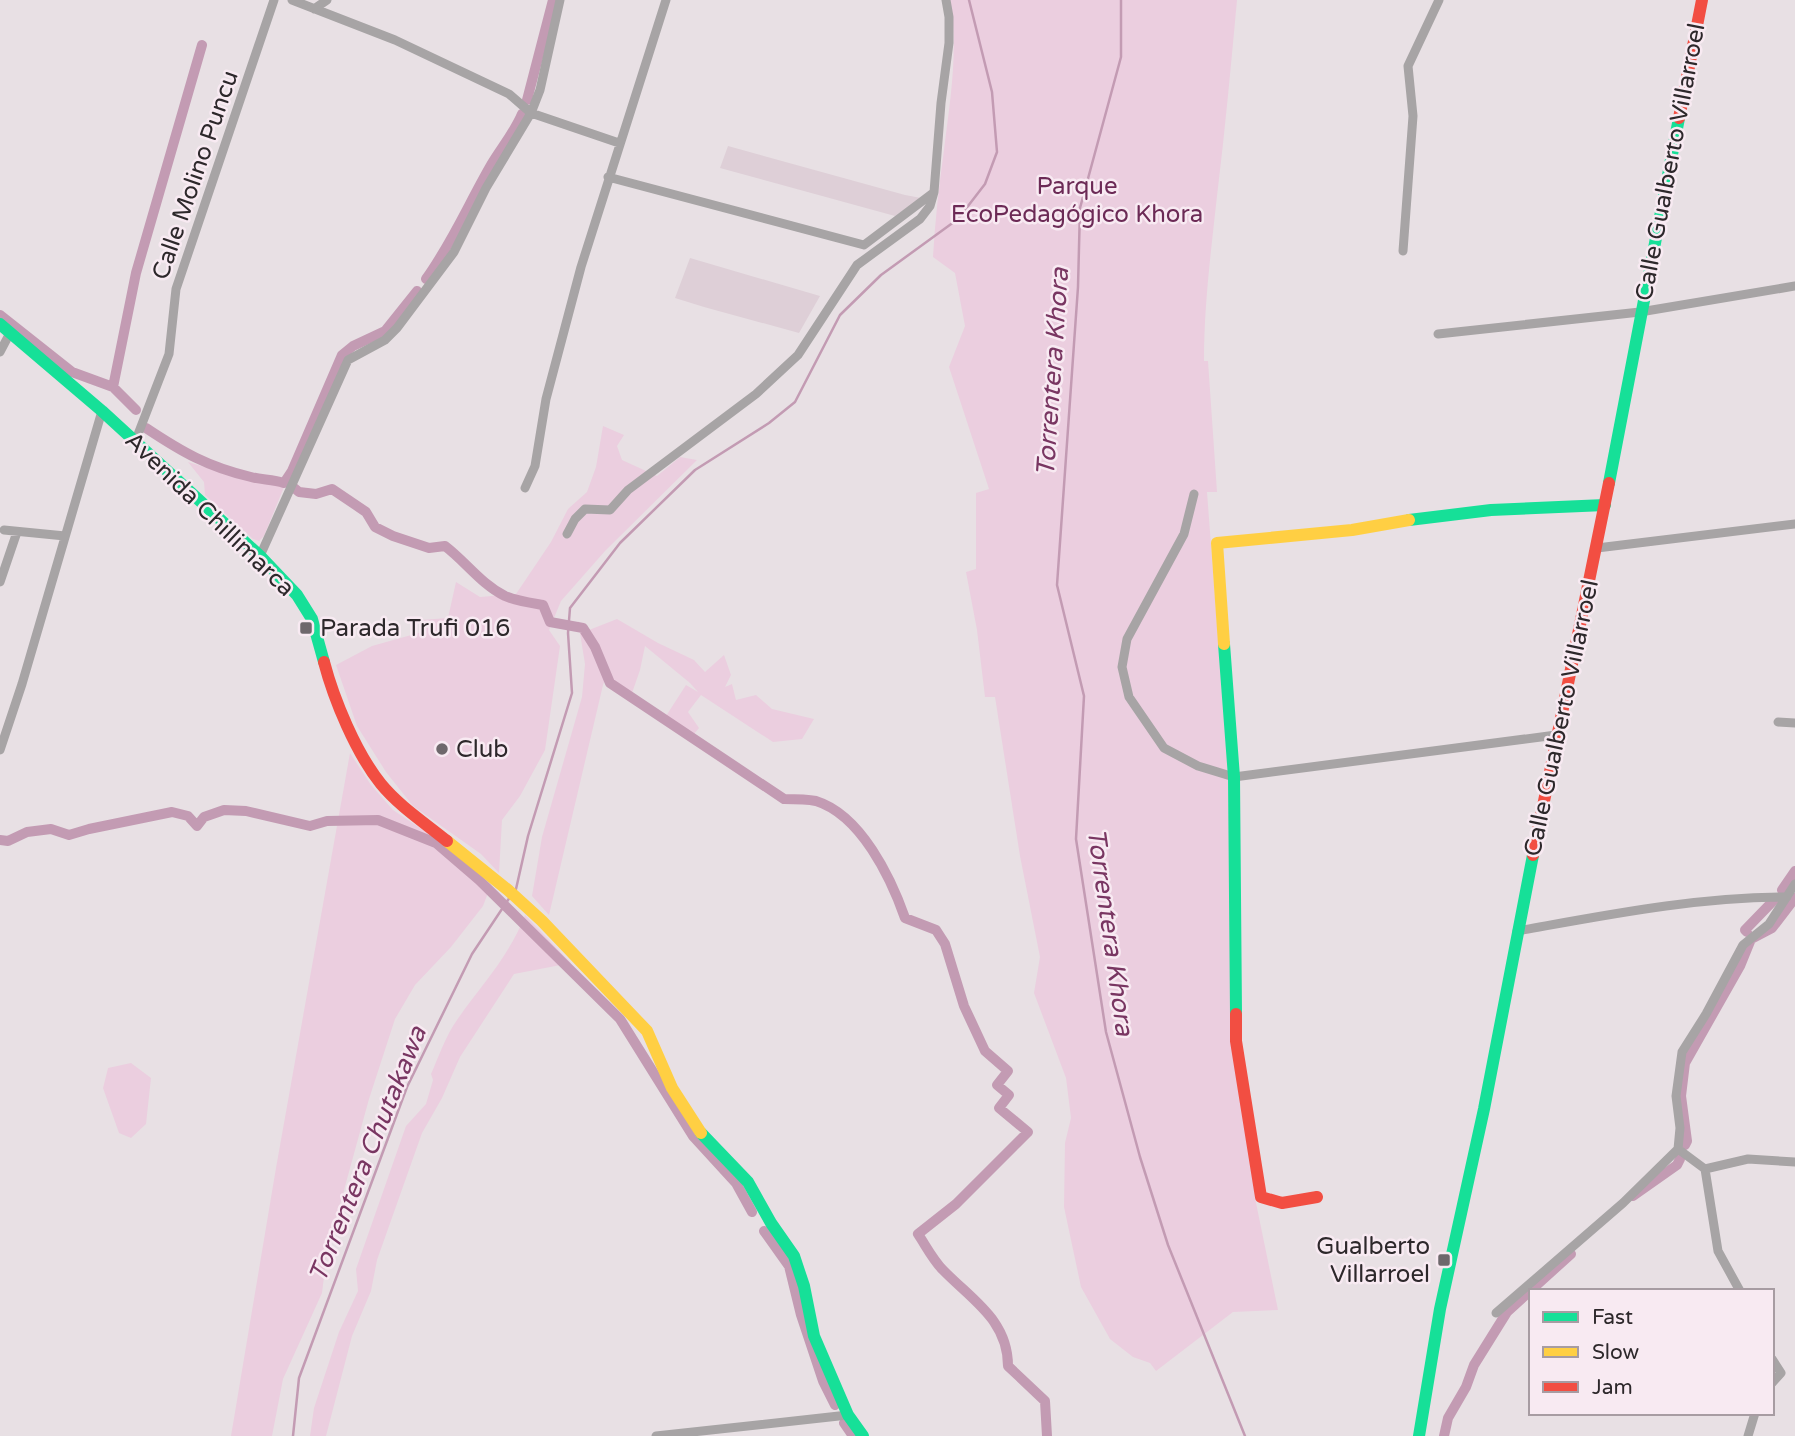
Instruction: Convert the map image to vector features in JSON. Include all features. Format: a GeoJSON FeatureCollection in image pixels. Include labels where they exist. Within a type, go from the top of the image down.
{"type":"FeatureCollection","features":[{"type":"Feature","properties":{"kind":"street","name":"Calle Molino Puncu"},"geometry":{"type":"LineString","coordinates":[[135,442],[169,354],[176,289],[274,0]]}},
{"type":"Feature","properties":{"kind":"street"},"geometry":{"type":"LineString","coordinates":[[292,0],[395,40],[509,94],[531,113],[619,143]]}},
{"type":"Feature","properties":{"kind":"street"},"geometry":{"type":"LineString","coordinates":[[314,9],[327,0]]}},
{"type":"Feature","properties":{"kind":"street"},"geometry":{"type":"LineString","coordinates":[[260,556],[348,360],[385,340],[397,328],[454,252],[486,188],[531,113],[540,90],[560,0]]}},
{"type":"Feature","properties":{"kind":"street"},"geometry":{"type":"LineString","coordinates":[[524,488],[535,466],[546,399],[581,267],[666,0]]}},
{"type":"Feature","properties":{"kind":"street"},"geometry":{"type":"LineString","coordinates":[[566,534],[585,509],[610,510],[628,490],[756,394],[798,355],[857,265],[920,219],[930,206],[934,192],[949,43],[946,0]]}},
{"type":"Feature","properties":{"kind":"street"},"geometry":{"type":"LineString","coordinates":[[1403,251],[1413,116],[1408,66],[1439,0]]}},
{"type":"Feature","properties":{"kind":"street","name":"Calle Gualberto Villarroel"},"geometry":{"type":"LineString","coordinates":[[1419,1436],[1440,1309],[1484,1109],[1556,736],[1597,548],[1640,312],[1702,0]]}},
{"type":"Feature","properties":{"kind":"street"},"geometry":{"type":"LineString","coordinates":[[608,177],[864,245],[934,192]]}},
{"type":"Feature","properties":{"kind":"street"},"geometry":{"type":"LineString","coordinates":[[1438,334],[1640,312],[1795,286]]}},
{"type":"Feature","properties":{"kind":"street","name":"Avenida Chillimarca"},"geometry":{"type":"LineString","coordinates":[[0,324],[102,411],[260,556],[297,595],[312,618],[325,667],[349,731],[381,785],[542,921],[647,1031],[672,1088],[698,1130],[748,1182],[771,1223],[794,1256],[804,1286],[814,1336],[848,1415],[863,1436]]}},
{"type":"Feature","properties":{"kind":"street"},"geometry":{"type":"LineString","coordinates":[[0,352],[10,333]]}},
{"type":"Feature","properties":{"kind":"street"},"geometry":{"type":"LineString","coordinates":[[0,750],[3,730],[22,684],[102,411]]}},
{"type":"Feature","properties":{"kind":"street"},"geometry":{"type":"LineString","coordinates":[[1194,494],[1184,534],[1127,639],[1122,667],[1129,696],[1164,748],[1198,766],[1234,777],[1556,736]]}},
{"type":"Feature","properties":{"kind":"street"},"geometry":{"type":"LineString","coordinates":[[1317,1197],[1282,1203],[1261,1197],[1236,1041],[1234,777],[1217,543],[1352,530],[1435,515],[1605,505]]}},
{"type":"Feature","properties":{"kind":"street"},"geometry":{"type":"LineString","coordinates":[[1597,548],[1795,524]]}},
{"type":"Feature","properties":{"kind":"street"},"geometry":{"type":"LineString","coordinates":[[4,530],[65,536]]}},
{"type":"Feature","properties":{"kind":"street"},"geometry":{"type":"LineString","coordinates":[[0,582],[17,531]]}},
{"type":"Feature","properties":{"kind":"street"},"geometry":{"type":"LineString","coordinates":[[1779,722],[1795,723]]}},
{"type":"Feature","properties":{"kind":"street"},"geometry":{"type":"LineString","coordinates":[[1496,1313],[1623,1203],[1678,1149],[1680,1128],[1676,1096],[1682,1052],[1743,945],[1769,924],[1795,884]]}},
{"type":"Feature","properties":{"kind":"street"},"geometry":{"type":"LineString","coordinates":[[1517,931],[1659,906],[1745,897],[1787,897]]}},
{"type":"Feature","properties":{"kind":"street"},"geometry":{"type":"LineString","coordinates":[[1678,1149],[1705,1169],[1718,1251],[1739,1289]]}},
{"type":"Feature","properties":{"kind":"street"},"geometry":{"type":"LineString","coordinates":[[1705,1169],[1748,1159],[1795,1162]]}},
{"type":"Feature","properties":{"kind":"street"},"geometry":{"type":"LineString","coordinates":[[1774,1362],[1781,1373],[1774,1380]]}},
{"type":"Feature","properties":{"kind":"street"},"geometry":{"type":"LineString","coordinates":[[656,1436],[848,1415]]}},
{"type":"Feature","properties":{"kind":"street"},"geometry":{"type":"LineString","coordinates":[[1748,1436],[1754,1415]]}},
{"type":"Feature","properties":{"kind":"shaded area"},"geometry":{"type":"Polygon","coordinates":[[[728,146],[921,198],[895,216],[720,168],[728,146]]]}},
{"type":"Feature","properties":{"kind":"shaded area"},"geometry":{"type":"Polygon","coordinates":[[[690,258],[820,296],[799,333],[704,307],[675,298],[690,258]]]}},
{"type":"Feature","properties":{"kind":"green space","name":"Parque EcoPedagógico Khora"},"geometry":{"type":"Polygon","coordinates":[[[950,0],[1237,0],[1205,319],[1204,361],[1208,361],[1217,492],[1207,492],[1228,772],[1234,1042],[1255,1198],[1278,1310],[1233,1312],[1156,1371],[1150,1363],[1133,1357],[1110,1339],[1081,1287],[1064,1207],[1065,1143],[1071,1118],[1066,1078],[1034,993],[1040,957],[1020,856],[995,697],[985,697],[977,630],[966,572],[976,569],[976,493],[989,489],[949,367],[965,326],[955,273],[933,257],[953,75],[954,37],[950,0]]]}},
{"type":"Feature","properties":{"kind":"green space","name":"Club"},"geometry":{"type":"Polygon","coordinates":[[[603,426],[624,435],[617,446],[622,460],[657,476],[680,457],[697,460],[605,551],[561,601],[549,630],[560,646],[545,750],[520,796],[502,820],[499,873],[481,854],[413,806],[386,772],[357,726],[336,665],[372,646],[422,632],[421,620],[448,618],[456,582],[480,597],[516,594],[551,542],[568,509],[587,492],[596,467],[603,426]]]}},
{"type":"Feature","properties":{"kind":"green space"},"geometry":{"type":"Polygon","coordinates":[[[188,462],[255,482],[273,482],[284,487],[264,536],[259,541],[253,539],[205,495],[204,482],[188,462]]]}},
{"type":"Feature","properties":{"kind":"green space"},"geometry":{"type":"Polygon","coordinates":[[[617,619],[694,660],[705,672],[724,655],[731,675],[725,687],[732,684],[736,700],[756,695],[772,709],[814,719],[802,739],[773,742],[701,695],[688,712],[699,728],[694,734],[666,716],[686,685],[698,692],[645,646],[632,693],[611,679],[608,672],[549,915],[532,896],[542,837],[582,697],[585,664],[578,621],[589,630],[617,619]]]}},
{"type":"Feature","properties":{"kind":"green space"},"geometry":{"type":"Polygon","coordinates":[[[350,753],[371,785],[393,810],[438,840],[491,885],[483,906],[451,947],[415,985],[395,1019],[369,1099],[327,1252],[322,1293],[283,1379],[272,1436],[231,1436],[276,1168],[350,753]]]}},
{"type":"Feature","properties":{"kind":"green space"},"geometry":{"type":"Polygon","coordinates":[[[525,915],[571,963],[514,974],[460,1057],[442,1098],[422,1133],[377,1260],[371,1291],[352,1336],[326,1436],[310,1436],[314,1408],[339,1332],[358,1291],[356,1269],[406,1126],[426,1104],[433,1080],[431,1074],[449,1032],[503,957],[525,915]]]}},
{"type":"Feature","properties":{"kind":"green space"},"geometry":{"type":"Polygon","coordinates":[[[131,1063],[151,1078],[146,1124],[131,1138],[119,1133],[103,1088],[108,1068],[131,1063]]]}},
{"type":"Feature","properties":{"kind":"waterway"},"geometry":{"type":"LineString","coordinates":[[527,100],[553,0]]}},
{"type":"Feature","properties":{"kind":"waterway","name":"Torrentera Chutakawa"},"geometry":{"type":"LineString","coordinates":[[516,889],[528,836],[572,693],[568,633],[570,608],[620,543],[695,470],[769,423],[795,402],[840,315],[881,275],[958,219],[985,184],[997,152],[992,92],[969,0]]}},
{"type":"Feature","properties":{"kind":"waterway","name":"Torrentera Khora"},"geometry":{"type":"LineString","coordinates":[[1121,0],[1121,57],[1080,208],[1078,287],[1057,585],[1084,696],[1076,839],[1106,1032],[1140,1157],[1168,1245],[1245,1436]]}},
{"type":"Feature","properties":{"kind":"waterway"},"geometry":{"type":"LineString","coordinates":[[113,387],[136,273],[202,45]]}},
{"type":"Feature","properties":{"kind":"waterway"},"geometry":{"type":"LineString","coordinates":[[426,279],[522,114]]}},
{"type":"Feature","properties":{"kind":"waterway"},"geometry":{"type":"LineString","coordinates":[[146,428],[208,463],[251,477],[284,483],[292,471],[342,355],[353,346],[385,331],[417,291]]}},
{"type":"Feature","properties":{"kind":"waterway"},"geometry":{"type":"LineString","coordinates":[[0,315],[72,372],[113,387],[136,410]]}},
{"type":"Feature","properties":{"kind":"waterway"},"geometry":{"type":"LineString","coordinates":[[293,487],[299,492],[316,494],[332,489],[366,512],[375,527],[429,548],[445,546],[496,591],[514,599],[543,605],[550,622],[583,628],[595,647],[610,683],[784,799],[816,801],[832,808],[860,834],[883,867],[905,918],[936,930],[945,944],[964,1006],[985,1051],[1008,1071],[997,1085],[1009,1095],[999,1108],[1028,1132],[956,1204],[918,1234],[939,1266],[995,1323],[1002,1336],[1008,1366],[1045,1401],[1047,1436]]}},
{"type":"Feature","properties":{"kind":"waterway"},"geometry":{"type":"LineString","coordinates":[[0,840],[8,841],[27,832],[51,829],[69,835],[172,812],[188,816],[197,826],[204,817],[224,810],[246,811],[310,826],[327,821],[378,820],[436,843],[479,880],[620,1019],[693,1136],[736,1183],[752,1212]]}},
{"type":"Feature","properties":{"kind":"waterway"},"geometry":{"type":"LineString","coordinates":[[1782,890],[1795,871]]}},
{"type":"Feature","properties":{"kind":"waterway","name":"Torrentera Chutakawa"},"geometry":{"type":"LineString","coordinates":[[293,1436],[299,1378],[407,1087],[472,954],[510,897]]}},
{"type":"Feature","properties":{"kind":"waterway"},"geometry":{"type":"LineString","coordinates":[[1747,932],[1745,930],[1776,898]]}},
{"type":"Feature","properties":{"kind":"waterway"},"geometry":{"type":"LineString","coordinates":[[1685,1145],[1687,1141],[1681,1096],[1685,1063],[1740,966],[1751,939],[1772,928],[1795,898]]}},
{"type":"Feature","properties":{"kind":"waterway"},"geometry":{"type":"LineString","coordinates":[[1633,1196],[1677,1165],[1680,1159]]}},
{"type":"Feature","properties":{"kind":"waterway"},"geometry":{"type":"LineString","coordinates":[[764,1231],[789,1266],[801,1315],[823,1381],[835,1405]]}},
{"type":"Feature","properties":{"kind":"waterway"},"geometry":{"type":"LineString","coordinates":[[1532,1289],[1571,1254]]}},
{"type":"Feature","properties":{"kind":"waterway"},"geometry":{"type":"LineString","coordinates":[[1444,1436],[1448,1418],[1466,1387],[1474,1365],[1507,1312],[1529,1292]]}},
{"type":"Feature","properties":{"kind":"waterway"},"geometry":{"type":"LineString","coordinates":[[844,1423],[853,1436]]}},
{"type":"Feature","properties":{"kind":"traffic: fast"},"geometry":{"type":"LineString","coordinates":[[1609,483],[1679,118]]}},
{"type":"Feature","properties":{"kind":"traffic: fast"},"geometry":{"type":"LineString","coordinates":[[0,324],[102,411],[260,556],[297,595],[312,619],[324,662]]}},
{"type":"Feature","properties":{"kind":"traffic: fast"},"geometry":{"type":"LineString","coordinates":[[1409,520],[1491,510],[1605,505]]}},
{"type":"Feature","properties":{"kind":"traffic: fast"},"geometry":{"type":"LineString","coordinates":[[1224,644],[1234,777],[1236,1014]]}},
{"type":"Feature","properties":{"kind":"traffic: fast"},"geometry":{"type":"LineString","coordinates":[[1419,1436],[1440,1309],[1484,1109],[1533,855]]}},
{"type":"Feature","properties":{"kind":"traffic: fast"},"geometry":{"type":"LineString","coordinates":[[701,1133],[748,1182],[771,1223],[794,1256],[804,1286],[814,1336],[848,1415],[863,1436]]}},
{"type":"Feature","properties":{"kind":"traffic: slow"},"geometry":{"type":"LineString","coordinates":[[1224,644],[1217,543],[1352,530],[1409,520]]}},
{"type":"Feature","properties":{"kind":"traffic: slow"},"geometry":{"type":"LineString","coordinates":[[447,841],[542,921],[647,1031],[672,1088],[701,1133]]}},
{"type":"Feature","properties":{"kind":"traffic: jam"},"geometry":{"type":"LineString","coordinates":[[1679,118],[1702,0]]}},
{"type":"Feature","properties":{"kind":"traffic: jam"},"geometry":{"type":"LineString","coordinates":[[1533,855],[1609,483]]}},
{"type":"Feature","properties":{"kind":"traffic: jam"},"geometry":{"type":"LineString","coordinates":[[324,662],[347,726],[372,771],[396,800],[447,841]]}},
{"type":"Feature","properties":{"kind":"traffic: jam"},"geometry":{"type":"LineString","coordinates":[[1236,1014],[1236,1041],[1261,1197],[1282,1203],[1317,1197]]}},
{"type":"Feature","properties":{"kind":"place","name":"Parada Trufi 016"},"geometry":{"type":"Point","coordinates":[306,628]}},
{"type":"Feature","properties":{"kind":"place","name":"Club"},"geometry":{"type":"Point","coordinates":[442,749]}},
{"type":"Feature","properties":{"kind":"place","name":"Gualberto Villarroel"},"geometry":{"type":"Point","coordinates":[1444,1260]}}]}
